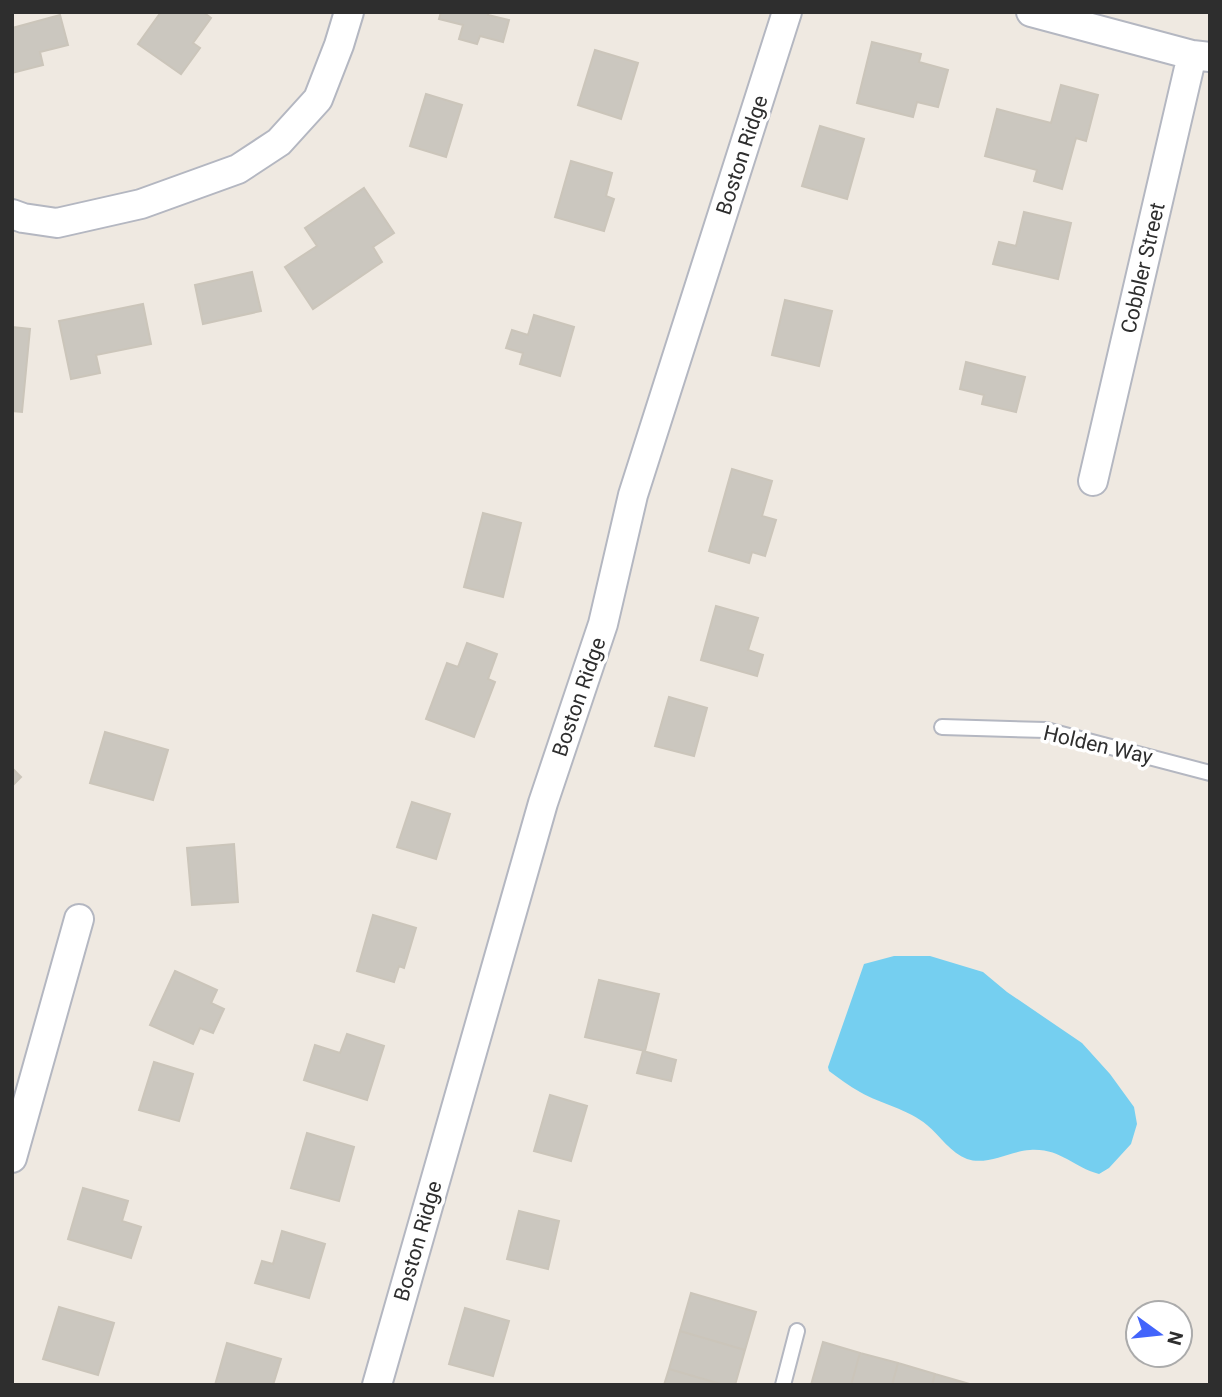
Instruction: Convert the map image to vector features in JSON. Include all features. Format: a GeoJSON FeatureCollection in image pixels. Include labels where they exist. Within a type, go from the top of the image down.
{"type":"FeatureCollection","features":[{"type":"Feature","properties":{"kind":"street"},"geometry":{"type":"LineString","coordinates":[[12,214],[57,223],[141,204],[238,169],[279,142],[318,99],[349,12]]}},
{"type":"Feature","properties":{"kind":"street","name":"Boston Ridge"},"geometry":{"type":"LineString","coordinates":[[377,1385],[543,803],[603,624],[633,495],[787,12]]}},
{"type":"Feature","properties":{"kind":"street"},"geometry":{"type":"LineString","coordinates":[[1031,12],[1201,56]]}},
{"type":"Feature","properties":{"kind":"street","name":"Cobbler Street"},"geometry":{"type":"LineString","coordinates":[[1093,481],[1201,56]]}},
{"type":"Feature","properties":{"kind":"street"},"geometry":{"type":"LineString","coordinates":[[12,1158],[21,1096],[79,919]]}},
{"type":"Feature","properties":{"kind":"lane","name":"Holden Way"},"geometry":{"type":"LineString","coordinates":[[942,727],[1046,730],[1210,773]]}},
{"type":"Feature","properties":{"kind":"lane"},"geometry":{"type":"LineString","coordinates":[[783,1385],[797,1331]]}},
{"type":"Feature","properties":{"kind":"water"},"geometry":{"type":"Polygon","coordinates":[[[894,956],[930,956],[983,972],[1007,992],[1082,1043],[1110,1074],[1134,1107],[1137,1124],[1131,1144],[1109,1168],[1099,1174],[1041,1150],[1022,1151],[975,1161],[951,1149],[920,1119],[860,1092],[829,1071],[828,1067],[864,964],[894,956]]]}},
{"type":"Feature","properties":{"kind":"building"},"geometry":{"type":"Polygon","coordinates":[[[161,12],[203,12],[211,18],[193,43],[200,48],[181,74],[138,44],[161,12]]]}},
{"type":"Feature","properties":{"kind":"building"},"geometry":{"type":"Polygon","coordinates":[[[441,12],[489,12],[488,15],[509,20],[503,42],[480,36],[477,44],[459,39],[463,25],[439,19],[441,12]]]}},
{"type":"Feature","properties":{"kind":"building"},"geometry":{"type":"Polygon","coordinates":[[[60,15],[68,45],[40,52],[43,65],[12,73],[12,28],[60,15]]]}},
{"type":"Feature","properties":{"kind":"building"},"geometry":{"type":"Polygon","coordinates":[[[872,42],[921,54],[919,62],[948,70],[938,107],[917,102],[913,117],[857,103],[872,42]]]}},
{"type":"Feature","properties":{"kind":"building"},"geometry":{"type":"Polygon","coordinates":[[[595,50],[638,63],[621,119],[578,105],[595,50]]]}},
{"type":"Feature","properties":{"kind":"building"},"geometry":{"type":"Polygon","coordinates":[[[1061,85],[1098,95],[1086,141],[1076,138],[1062,189],[1034,181],[1037,170],[985,156],[997,109],[1051,123],[1061,85]]]}},
{"type":"Feature","properties":{"kind":"building"},"geometry":{"type":"Polygon","coordinates":[[[426,94],[462,105],[446,157],[410,146],[426,94]]]}},
{"type":"Feature","properties":{"kind":"building"},"geometry":{"type":"Polygon","coordinates":[[[820,126],[864,139],[847,199],[802,186],[820,126]]]}},
{"type":"Feature","properties":{"kind":"building"},"geometry":{"type":"Polygon","coordinates":[[[571,161],[612,173],[606,196],[614,199],[604,231],[555,217],[571,161]]]}},
{"type":"Feature","properties":{"kind":"building"},"geometry":{"type":"Polygon","coordinates":[[[364,188],[394,233],[373,247],[382,262],[313,309],[285,267],[317,246],[305,228],[364,188]]]}},
{"type":"Feature","properties":{"kind":"building"},"geometry":{"type":"Polygon","coordinates":[[[1024,212],[1071,223],[1058,279],[993,264],[999,242],[1016,246],[1024,212]]]}},
{"type":"Feature","properties":{"kind":"building"},"geometry":{"type":"Polygon","coordinates":[[[252,272],[261,311],[203,324],[195,285],[252,272]]]}},
{"type":"Feature","properties":{"kind":"building"},"geometry":{"type":"Polygon","coordinates":[[[785,300],[832,311],[819,366],[772,355],[785,300]]]}},
{"type":"Feature","properties":{"kind":"building"},"geometry":{"type":"Polygon","coordinates":[[[143,304],[151,344],[96,355],[100,373],[71,379],[59,321],[143,304]]]}},
{"type":"Feature","properties":{"kind":"building"},"geometry":{"type":"Polygon","coordinates":[[[534,315],[574,327],[560,376],[520,364],[523,353],[506,348],[512,330],[528,335],[534,315]]]}},
{"type":"Feature","properties":{"kind":"building"},"geometry":{"type":"Polygon","coordinates":[[[12,327],[30,329],[22,412],[12,411],[12,327]]]}},
{"type":"Feature","properties":{"kind":"building"},"geometry":{"type":"Polygon","coordinates":[[[966,362],[1025,377],[1016,412],[982,404],[984,395],[960,389],[966,362]]]}},
{"type":"Feature","properties":{"kind":"building"},"geometry":{"type":"Polygon","coordinates":[[[732,469],[772,481],[762,516],[776,520],[765,556],[752,552],[749,563],[709,551],[732,469]]]}},
{"type":"Feature","properties":{"kind":"building"},"geometry":{"type":"Polygon","coordinates":[[[483,513],[521,523],[503,597],[464,587],[483,513]]]}},
{"type":"Feature","properties":{"kind":"building"},"geometry":{"type":"Polygon","coordinates":[[[716,606],[758,618],[748,650],[763,655],[757,676],[701,660],[716,606]]]}},
{"type":"Feature","properties":{"kind":"building"},"geometry":{"type":"Polygon","coordinates":[[[467,643],[497,654],[488,679],[495,682],[474,737],[426,719],[447,663],[458,667],[467,643]]]}},
{"type":"Feature","properties":{"kind":"building"},"geometry":{"type":"Polygon","coordinates":[[[669,697],[707,708],[694,756],[655,746],[669,697]]]}},
{"type":"Feature","properties":{"kind":"building"},"geometry":{"type":"Polygon","coordinates":[[[105,732],[168,750],[153,800],[90,783],[105,732]]]}},
{"type":"Feature","properties":{"kind":"building"},"geometry":{"type":"Polygon","coordinates":[[[12,768],[21,777],[12,786],[12,768]]]}},
{"type":"Feature","properties":{"kind":"building"},"geometry":{"type":"Polygon","coordinates":[[[412,802],[450,814],[436,859],[397,847],[412,802]]]}},
{"type":"Feature","properties":{"kind":"building"},"geometry":{"type":"Polygon","coordinates":[[[234,844],[238,902],[192,905],[187,848],[234,844]]]}},
{"type":"Feature","properties":{"kind":"building"},"geometry":{"type":"Polygon","coordinates":[[[373,915],[416,928],[404,968],[399,966],[394,982],[357,971],[373,915]]]}},
{"type":"Feature","properties":{"kind":"building"},"geometry":{"type":"Polygon","coordinates":[[[175,971],[217,990],[211,1003],[224,1009],[213,1033],[200,1028],[193,1044],[150,1025],[175,971]]]}},
{"type":"Feature","properties":{"kind":"building"},"geometry":{"type":"Polygon","coordinates":[[[599,980],[659,994],[645,1051],[585,1037],[599,980]]]}},
{"type":"Feature","properties":{"kind":"building"},"geometry":{"type":"Polygon","coordinates":[[[347,1034],[384,1046],[367,1100],[304,1080],[315,1045],[340,1053],[347,1034]]]}},
{"type":"Feature","properties":{"kind":"building"},"geometry":{"type":"Polygon","coordinates":[[[643,1051],[676,1060],[671,1081],[637,1073],[643,1051]]]}},
{"type":"Feature","properties":{"kind":"building"},"geometry":{"type":"Polygon","coordinates":[[[154,1062],[193,1074],[179,1121],[139,1110],[154,1062]]]}},
{"type":"Feature","properties":{"kind":"building"},"geometry":{"type":"Polygon","coordinates":[[[550,1095],[587,1106],[571,1161],[534,1151],[550,1095]]]}},
{"type":"Feature","properties":{"kind":"building"},"geometry":{"type":"Polygon","coordinates":[[[307,1133],[354,1147],[339,1201],[291,1188],[307,1133]]]}},
{"type":"Feature","properties":{"kind":"building"},"geometry":{"type":"Polygon","coordinates":[[[83,1188],[128,1201],[122,1221],[141,1227],[131,1258],[68,1239],[83,1188]]]}},
{"type":"Feature","properties":{"kind":"building"},"geometry":{"type":"Polygon","coordinates":[[[519,1211],[559,1221],[548,1269],[507,1259],[519,1211]]]}},
{"type":"Feature","properties":{"kind":"building"},"geometry":{"type":"Polygon","coordinates":[[[282,1231],[325,1244],[309,1298],[255,1283],[262,1261],[273,1264],[282,1231]]]}},
{"type":"Feature","properties":{"kind":"building"},"geometry":{"type":"Polygon","coordinates":[[[691,1293],[756,1312],[745,1350],[680,1331],[691,1293]]]}},
{"type":"Feature","properties":{"kind":"building"},"geometry":{"type":"Polygon","coordinates":[[[59,1307],[114,1323],[98,1375],[43,1359],[59,1307]]]}},
{"type":"Feature","properties":{"kind":"building"},"geometry":{"type":"Polygon","coordinates":[[[465,1308],[509,1321],[493,1376],[449,1364],[465,1308]]]}},
{"type":"Feature","properties":{"kind":"building"},"geometry":{"type":"Polygon","coordinates":[[[680,1331],[745,1350],[735,1385],[724,1385],[669,1369],[680,1331]]]}},
{"type":"Feature","properties":{"kind":"building"},"geometry":{"type":"Polygon","coordinates":[[[823,1342],[860,1353],[851,1385],[811,1385],[823,1342]]]}},
{"type":"Feature","properties":{"kind":"building"},"geometry":{"type":"Polygon","coordinates":[[[227,1343],[281,1359],[273,1385],[215,1385],[227,1343]]]}},
{"type":"Feature","properties":{"kind":"building"},"geometry":{"type":"Polygon","coordinates":[[[860,1353],[898,1363],[892,1385],[851,1385],[860,1353]]]}},
{"type":"Feature","properties":{"kind":"building"},"geometry":{"type":"Polygon","coordinates":[[[898,1363],[935,1374],[932,1385],[892,1385],[898,1363]]]}},
{"type":"Feature","properties":{"kind":"building"},"geometry":{"type":"Polygon","coordinates":[[[669,1369],[724,1385],[664,1385],[669,1369]]]}},
{"type":"Feature","properties":{"kind":"building"},"geometry":{"type":"Polygon","coordinates":[[[935,1374],[973,1385],[932,1385],[935,1374]]]}}]}
